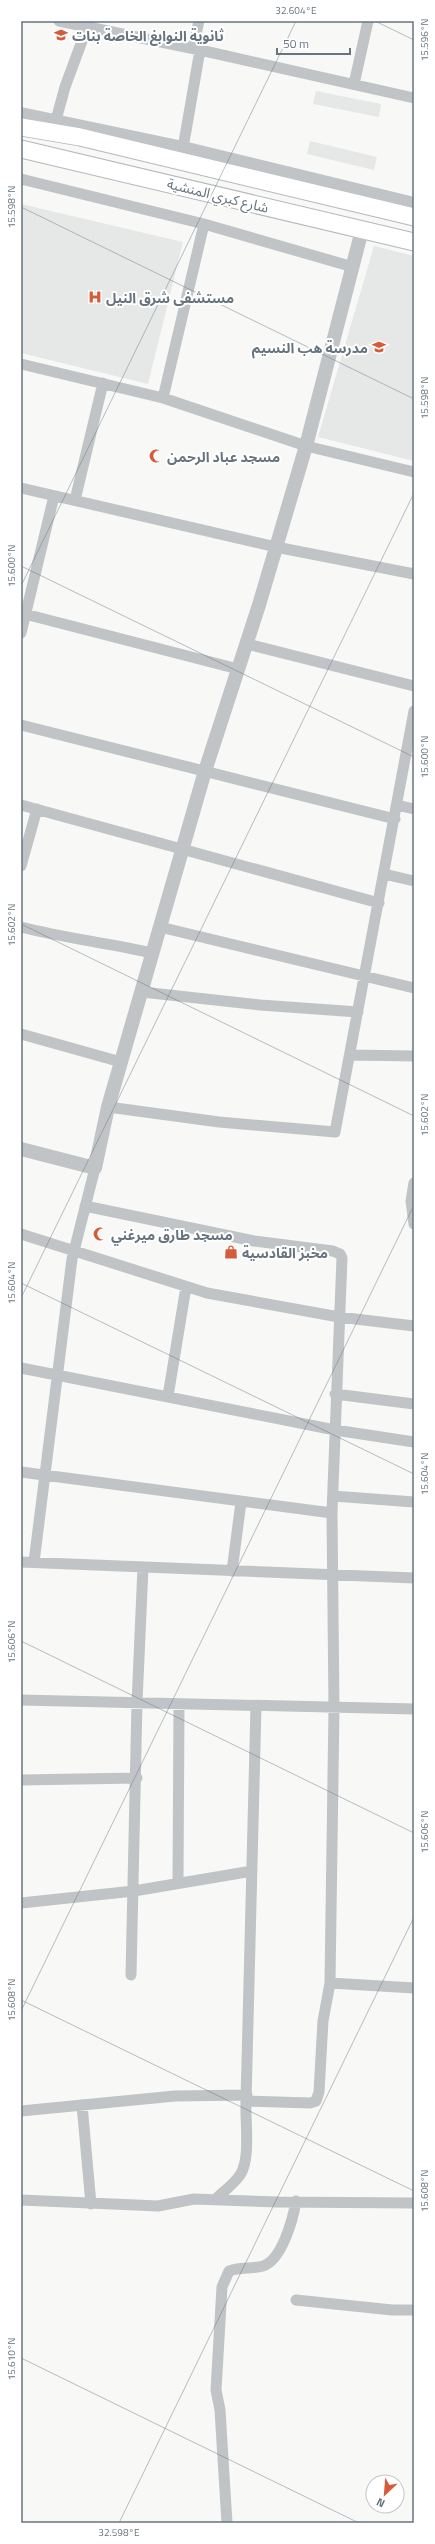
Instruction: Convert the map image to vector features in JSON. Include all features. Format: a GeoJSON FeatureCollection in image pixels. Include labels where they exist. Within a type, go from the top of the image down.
{"type":"FeatureCollection","features":[{"type":"Feature","properties":{"kind":"main road","name":"شارع كبري المنشية"},"geometry":{"type":"LineString","coordinates":[[21,127],[80,137],[414,217]]}},
{"type":"Feature","properties":{"kind":"main road","name":"شارع كبري المنشية"},"geometry":{"type":"LineString","coordinates":[[21,149],[77,160],[414,242]]}},
{"type":"Feature","properties":{"kind":"street"},"geometry":{"type":"LineString","coordinates":[[59,21],[88,24],[414,98]]}},
{"type":"Feature","properties":{"kind":"street"},"geometry":{"type":"LineString","coordinates":[[183,148],[197,49],[199,21]]}},
{"type":"Feature","properties":{"kind":"street"},"geometry":{"type":"LineString","coordinates":[[354,84],[368,21]]}},
{"type":"Feature","properties":{"kind":"street"},"geometry":{"type":"LineString","coordinates":[[56,120],[65,87],[88,24]]}},
{"type":"Feature","properties":{"kind":"street"},"geometry":{"type":"LineString","coordinates":[[21,114],[56,120],[183,148],[414,204]]}},
{"type":"Feature","properties":{"kind":"street"},"geometry":{"type":"LineString","coordinates":[[21,179],[204,224],[353,267]]}},
{"type":"Feature","properties":{"kind":"street"},"geometry":{"type":"LineString","coordinates":[[163,398],[204,224]]}},
{"type":"Feature","properties":{"kind":"street"},"geometry":{"type":"LineString","coordinates":[[34,1562],[56,1374],[74,1250],[95,1168],[108,1107],[205,771],[247,644],[306,446],[362,230]]}},
{"type":"Feature","properties":{"kind":"street"},"geometry":{"type":"LineString","coordinates":[[21,364],[163,398],[306,446],[414,472]]}},
{"type":"Feature","properties":{"kind":"street"},"geometry":{"type":"LineString","coordinates":[[75,500],[103,383]]}},
{"type":"Feature","properties":{"kind":"street"},"geometry":{"type":"LineString","coordinates":[[21,488],[276,547],[414,574]]}},
{"type":"Feature","properties":{"kind":"street"},"geometry":{"type":"LineString","coordinates":[[21,633],[23,613],[54,496]]}},
{"type":"Feature","properties":{"kind":"street"},"geometry":{"type":"LineString","coordinates":[[23,613],[238,669]]}},
{"type":"Feature","properties":{"kind":"street"},"geometry":{"type":"LineString","coordinates":[[247,644],[414,686]]}},
{"type":"Feature","properties":{"kind":"street"},"geometry":{"type":"LineString","coordinates":[[108,1107],[219,1122],[331,1133],[337,1129],[414,711]]}},
{"type":"Feature","properties":{"kind":"street"},"geometry":{"type":"LineString","coordinates":[[21,725],[395,819]]}},
{"type":"Feature","properties":{"kind":"street"},"geometry":{"type":"LineString","coordinates":[[21,805],[379,903]]}},
{"type":"Feature","properties":{"kind":"street"},"geometry":{"type":"LineString","coordinates":[[397,805],[414,809]]}},
{"type":"Feature","properties":{"kind":"street"},"geometry":{"type":"LineString","coordinates":[[21,866],[37,809]]}},
{"type":"Feature","properties":{"kind":"street"},"geometry":{"type":"LineString","coordinates":[[384,874],[414,881]]}},
{"type":"Feature","properties":{"kind":"street"},"geometry":{"type":"LineString","coordinates":[[21,927],[67,938],[97,940],[152,953]]}},
{"type":"Feature","properties":{"kind":"street"},"geometry":{"type":"LineString","coordinates":[[160,927],[365,974],[414,988]]}},
{"type":"Feature","properties":{"kind":"street"},"geometry":{"type":"LineString","coordinates":[[142,992],[260,1005],[358,1012]]}},
{"type":"Feature","properties":{"kind":"street"},"geometry":{"type":"LineString","coordinates":[[21,1034],[121,1062]]}},
{"type":"Feature","properties":{"kind":"street"},"geometry":{"type":"LineString","coordinates":[[351,1055],[414,1056]]}},
{"type":"Feature","properties":{"kind":"street"},"geometry":{"type":"LineString","coordinates":[[21,1149],[95,1168]]}},
{"type":"Feature","properties":{"kind":"street"},"geometry":{"type":"LineString","coordinates":[[414,1183],[411,1201],[414,1224]]}},
{"type":"Feature","properties":{"kind":"street"},"geometry":{"type":"LineString","coordinates":[[21,2111],[174,2096],[246,2098],[310,2103],[316,2101],[319,2092],[323,2022],[330,1983],[334,1708],[332,1513],[335,1394],[342,1263],[340,1254],[337,1252],[254,1242],[85,1206]]}},
{"type":"Feature","properties":{"kind":"street"},"geometry":{"type":"LineString","coordinates":[[21,1234],[74,1250],[186,1288],[250,1303],[339,1317],[414,1326]]}},
{"type":"Feature","properties":{"kind":"street"},"geometry":{"type":"LineString","coordinates":[[168,1396],[186,1288]]}},
{"type":"Feature","properties":{"kind":"street"},"geometry":{"type":"LineString","coordinates":[[21,1368],[335,1430],[414,1442]]}},
{"type":"Feature","properties":{"kind":"street"},"geometry":{"type":"LineString","coordinates":[[335,1394],[414,1404]]}},
{"type":"Feature","properties":{"kind":"street"},"geometry":{"type":"LineString","coordinates":[[21,1472],[332,1513]]}},
{"type":"Feature","properties":{"kind":"street"},"geometry":{"type":"LineString","coordinates":[[333,1496],[414,1502]]}},
{"type":"Feature","properties":{"kind":"street"},"geometry":{"type":"LineString","coordinates":[[232,1571],[241,1502]]}},
{"type":"Feature","properties":{"kind":"street"},"geometry":{"type":"LineString","coordinates":[[21,1562],[414,1578]]}},
{"type":"Feature","properties":{"kind":"street"},"geometry":{"type":"LineString","coordinates":[[131,1975],[137,1778],[137,1703],[143,1567]]}},
{"type":"Feature","properties":{"kind":"street"},"geometry":{"type":"LineString","coordinates":[[21,1700],[414,1709]]}},
{"type":"Feature","properties":{"kind":"street"},"geometry":{"type":"LineString","coordinates":[[178,1883],[179,1704]]}},
{"type":"Feature","properties":{"kind":"street"},"geometry":{"type":"LineString","coordinates":[[216,2199],[240,2175],[244,2167],[247,2153],[246,2098],[256,1706]]}},
{"type":"Feature","properties":{"kind":"street"},"geometry":{"type":"LineString","coordinates":[[21,1780],[137,1778]]}},
{"type":"Feature","properties":{"kind":"street"},"geometry":{"type":"LineString","coordinates":[[21,1903],[134,1891],[252,1871]]}},
{"type":"Feature","properties":{"kind":"street"},"geometry":{"type":"LineString","coordinates":[[330,1983],[414,1988]]}},
{"type":"Feature","properties":{"kind":"street"},"geometry":{"type":"LineString","coordinates":[[82,2105],[91,2204]]}},
{"type":"Feature","properties":{"kind":"street"},"geometry":{"type":"LineString","coordinates":[[21,2200],[158,2206],[187,2200],[216,2199],[414,2203]]}},
{"type":"Feature","properties":{"kind":"street"},"geometry":{"type":"LineString","coordinates":[[227,2523],[220,2410],[216,2380],[222,2287],[229,2271],[265,2265],[270,2262],[289,2234],[296,2201]]}},
{"type":"Feature","properties":{"kind":"street"},"geometry":{"type":"LineString","coordinates":[[296,2300],[414,2310]]}},
{"type":"Feature","properties":{"kind":"shaded area"},"geometry":{"type":"Polygon","coordinates":[[[316,91],[381,104],[379,117],[313,104],[316,91]]]}},
{"type":"Feature","properties":{"kind":"shaded area"},"geometry":{"type":"Polygon","coordinates":[[[310,141],[377,157],[374,170],[307,154],[310,141]]]}},
{"type":"Feature","properties":{"kind":"shaded area","name":"مستشفى شرق النيل"},"geometry":{"type":"Polygon","coordinates":[[[21,204],[183,242],[148,384],[21,353],[21,204]]]}},
{"type":"Feature","properties":{"kind":"shaded area","name":"مدرسة هب النسيم"},"geometry":{"type":"Polygon","coordinates":[[[374,246],[414,256],[414,461],[318,437],[374,246]]]}},
{"type":"Feature","properties":{"kind":"place","name":"ثانوية النوابغ الخاصة بنات"},"geometry":{"type":"Point","coordinates":[61,35]}},
{"type":"Feature","properties":{"kind":"place","name":"مستشفى شرق النيل"},"geometry":{"type":"Point","coordinates":[95,297]}},
{"type":"Feature","properties":{"kind":"place","name":"مدرسة هب النسيم"},"geometry":{"type":"Point","coordinates":[379,347]}},
{"type":"Feature","properties":{"kind":"place","name":"مسجد عباد الرحمن"},"geometry":{"type":"Point","coordinates":[156,456]}},
{"type":"Feature","properties":{"kind":"place","name":"مسجد طارق ميرغني"},"geometry":{"type":"Point","coordinates":[100,1234]}},
{"type":"Feature","properties":{"kind":"place","name":"مخبز القادسية"},"geometry":{"type":"Point","coordinates":[231,1252]}}]}
